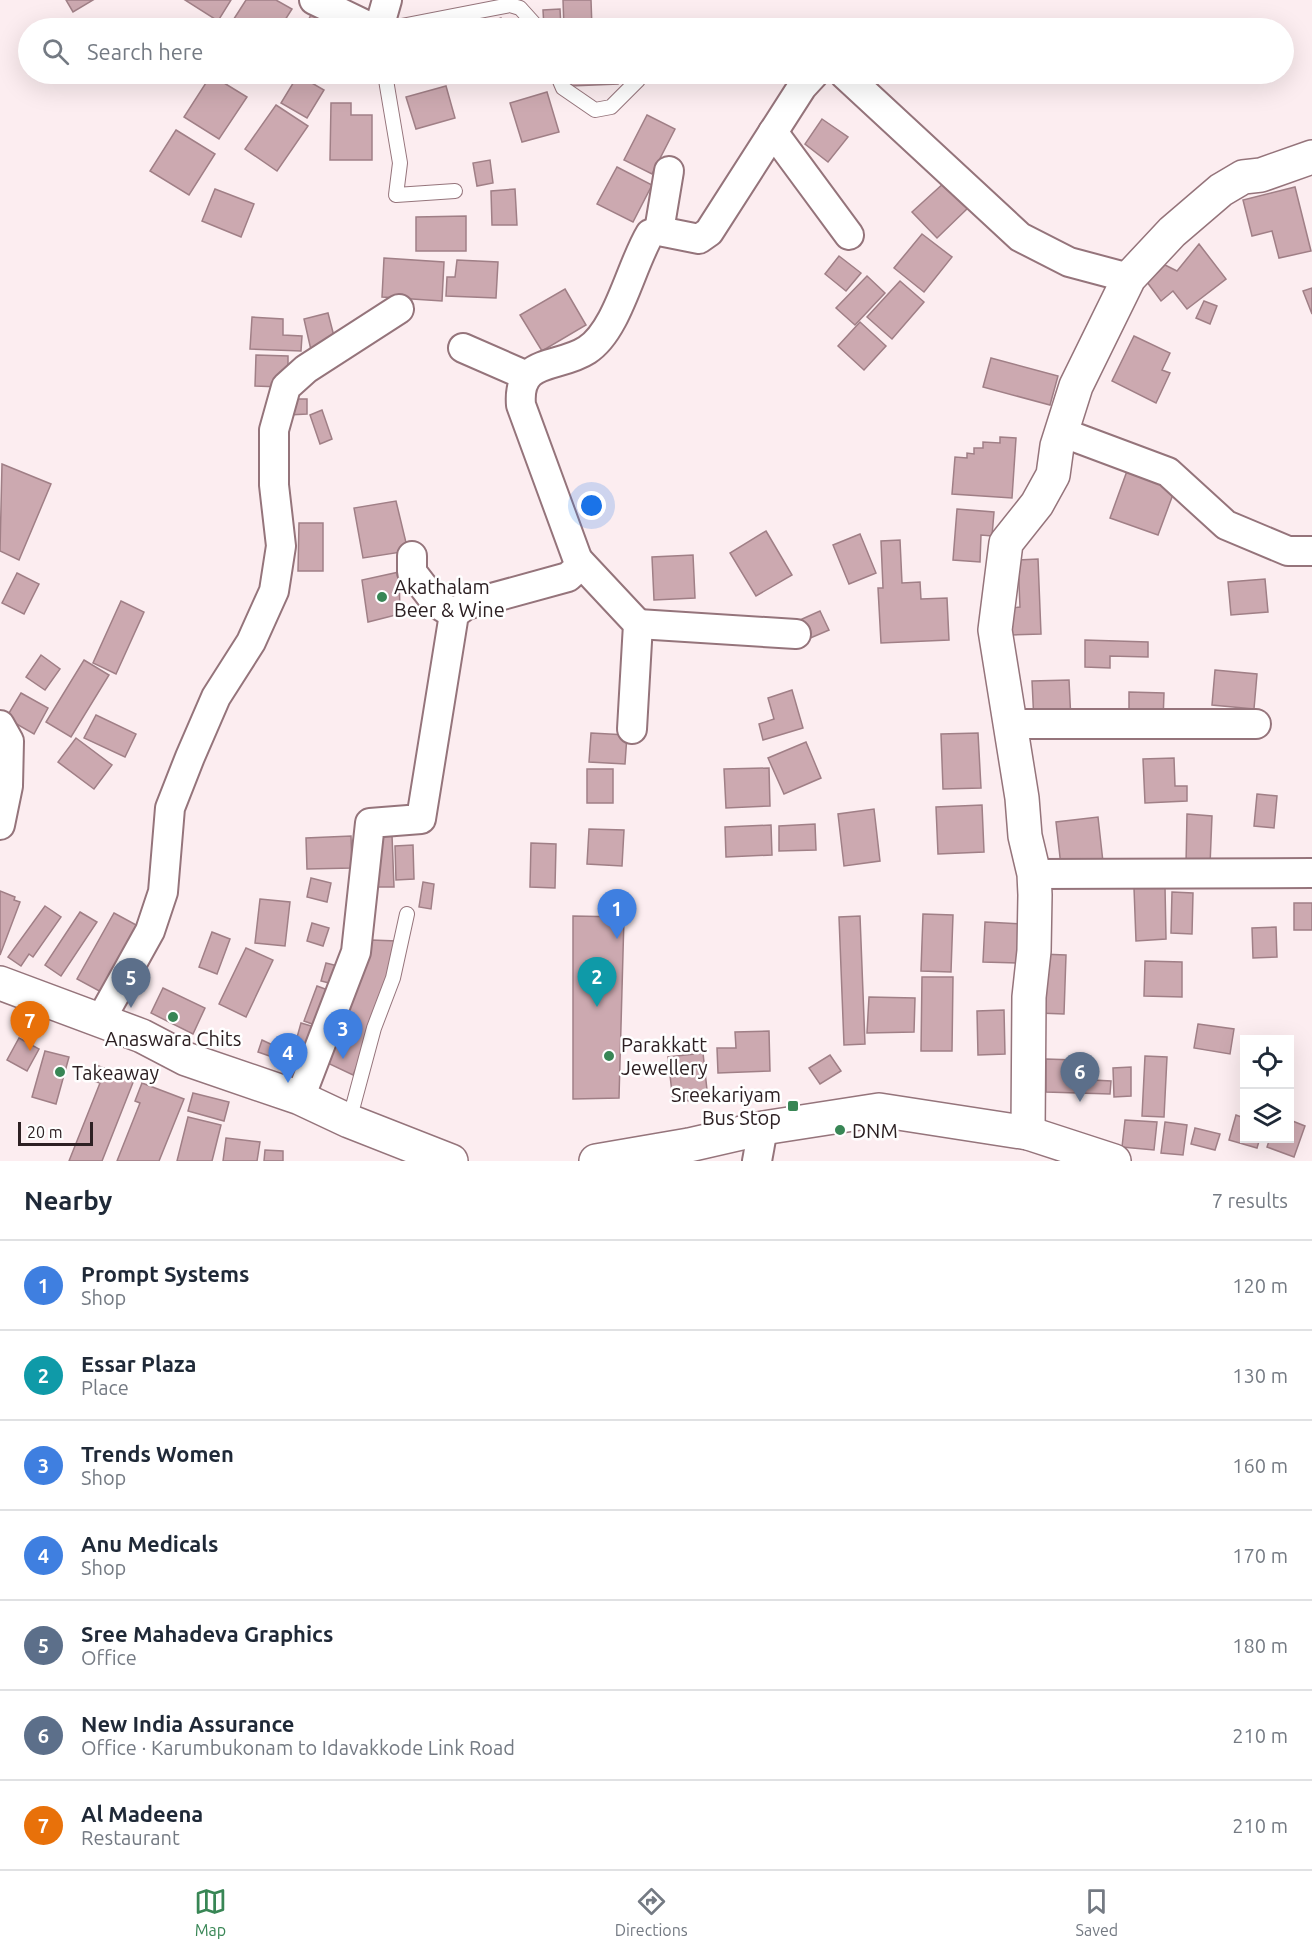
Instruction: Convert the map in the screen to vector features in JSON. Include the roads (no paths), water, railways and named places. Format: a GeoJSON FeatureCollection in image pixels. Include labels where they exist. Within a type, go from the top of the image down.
{"type":"FeatureCollection","features":[{"type":"Feature","properties":{"kind":"street"},"geometry":{"type":"LineString","coordinates":[[314,0],[351,18]]}},
{"type":"Feature","properties":{"kind":"street"},"geometry":{"type":"LineString","coordinates":[[382,18],[387,0]]}},
{"type":"Feature","properties":{"kind":"street"},"geometry":{"type":"LineString","coordinates":[[796,634],[638,624],[580,562],[521,405],[520,389],[527,376],[541,366],[587,350],[597,340],[616,312],[650,234],[659,231],[699,239],[709,232],[773,132],[807,84]]}},
{"type":"Feature","properties":{"kind":"street"},"geometry":{"type":"LineString","coordinates":[[855,84],[1020,237],[1069,262],[1129,278]]}},
{"type":"Feature","properties":{"kind":"street"},"geometry":{"type":"LineString","coordinates":[[773,132],[849,235]]}},
{"type":"Feature","properties":{"kind":"street"},"geometry":{"type":"LineString","coordinates":[[1028,1133],[1029,997],[1034,951],[1034,874],[1025,836],[1022,798],[994,630],[1006,543],[1037,504],[1053,475],[1061,432],[1076,386],[1129,278],[1164,239],[1221,190],[1243,177],[1261,175],[1312,157]]}},
{"type":"Feature","properties":{"kind":"street"},"geometry":{"type":"LineString","coordinates":[[659,231],[669,171]]}},
{"type":"Feature","properties":{"kind":"street"},"geometry":{"type":"LineString","coordinates":[[100,1021],[150,931],[163,892],[170,808],[190,757],[216,697],[251,642],[274,591],[281,546],[274,485],[274,430],[285,387],[306,369],[399,309]]}},
{"type":"Feature","properties":{"kind":"street"},"geometry":{"type":"LineString","coordinates":[[463,348],[527,376]]}},
{"type":"Feature","properties":{"kind":"street"},"geometry":{"type":"LineString","coordinates":[[1061,432],[1168,472],[1226,525],[1288,551],[1312,551]]}},
{"type":"Feature","properties":{"kind":"street"},"geometry":{"type":"LineString","coordinates":[[412,556],[412,572],[436,603],[454,614]]}},
{"type":"Feature","properties":{"kind":"street"},"geometry":{"type":"LineString","coordinates":[[300,1098],[356,952],[370,823],[421,819],[454,614],[466,605],[568,577],[576,573],[580,562]]}},
{"type":"Feature","properties":{"kind":"street"},"geometry":{"type":"LineString","coordinates":[[632,729],[638,624]]}},
{"type":"Feature","properties":{"kind":"street"},"geometry":{"type":"LineString","coordinates":[[1009,724],[1256,724]]}},
{"type":"Feature","properties":{"kind":"street"},"geometry":{"type":"LineString","coordinates":[[0,725],[9,741],[8,786],[0,825]]}},
{"type":"Feature","properties":{"kind":"street"},"geometry":{"type":"LineString","coordinates":[[1034,874],[1312,873]]}},
{"type":"Feature","properties":{"kind":"street"},"geometry":{"type":"LineString","coordinates":[[0,983],[142,1036],[186,1059],[300,1098],[436,1159]]}},
{"type":"Feature","properties":{"kind":"street"},"geometry":{"type":"LineString","coordinates":[[596,1161],[689,1145],[763,1128],[879,1110],[1028,1133],[1114,1161]]}},
{"type":"Feature","properties":{"kind":"street"},"geometry":{"type":"LineString","coordinates":[[757,1161],[763,1128]]}},
{"type":"Feature","properties":{"kind":"lane"},"geometry":{"type":"LineString","coordinates":[[443,18],[510,5],[520,8],[529,18]]}},
{"type":"Feature","properties":{"kind":"lane"},"geometry":{"type":"LineString","coordinates":[[387,84],[400,163],[396,195],[454,191]]}},
{"type":"Feature","properties":{"kind":"lane"},"geometry":{"type":"LineString","coordinates":[[561,84],[563,88],[595,110],[611,107],[634,84]]}},
{"type":"Feature","properties":{"kind":"lane"},"geometry":{"type":"LineString","coordinates":[[349,1121],[374,1028],[395,969],[407,914]]}},
{"type":"Feature","properties":{"kind":"place","name":"Akathalam Beer & Wine"},"geometry":{"type":"Point","coordinates":[382,597]}},
{"type":"Feature","properties":{"kind":"place","name":"Prompt Systems"},"geometry":{"type":"Point","coordinates":[617,939]}},
{"type":"Feature","properties":{"kind":"place","name":"Essar Plaza"},"geometry":{"type":"Point","coordinates":[597,1007]}},
{"type":"Feature","properties":{"kind":"place","name":"Sree Mahadeva Graphics"},"geometry":{"type":"Point","coordinates":[131,1008]}},
{"type":"Feature","properties":{"kind":"place","name":"Anaswara Chits"},"geometry":{"type":"Point","coordinates":[173,1017]}},
{"type":"Feature","properties":{"kind":"place","name":"Al Madeena"},"geometry":{"type":"Point","coordinates":[30,1051]}},
{"type":"Feature","properties":{"kind":"place","name":"Parakkatt Jewellery"},"geometry":{"type":"Point","coordinates":[609,1056]}},
{"type":"Feature","properties":{"kind":"place","name":"Trends Women"},"geometry":{"type":"Point","coordinates":[343,1059]}},
{"type":"Feature","properties":{"kind":"place","name":"Takeaway"},"geometry":{"type":"Point","coordinates":[60,1072]}},
{"type":"Feature","properties":{"kind":"place","name":"Anu Medicals"},"geometry":{"type":"Point","coordinates":[288,1083]}},
{"type":"Feature","properties":{"kind":"place","name":"New India Assurance"},"geometry":{"type":"Point","coordinates":[1080,1102]}},
{"type":"Feature","properties":{"kind":"place","name":"Sreekariyam Bus Stop"},"geometry":{"type":"Point","coordinates":[793,1106]}},
{"type":"Feature","properties":{"kind":"place","name":"DNM"},"geometry":{"type":"Point","coordinates":[840,1130]}}]}
